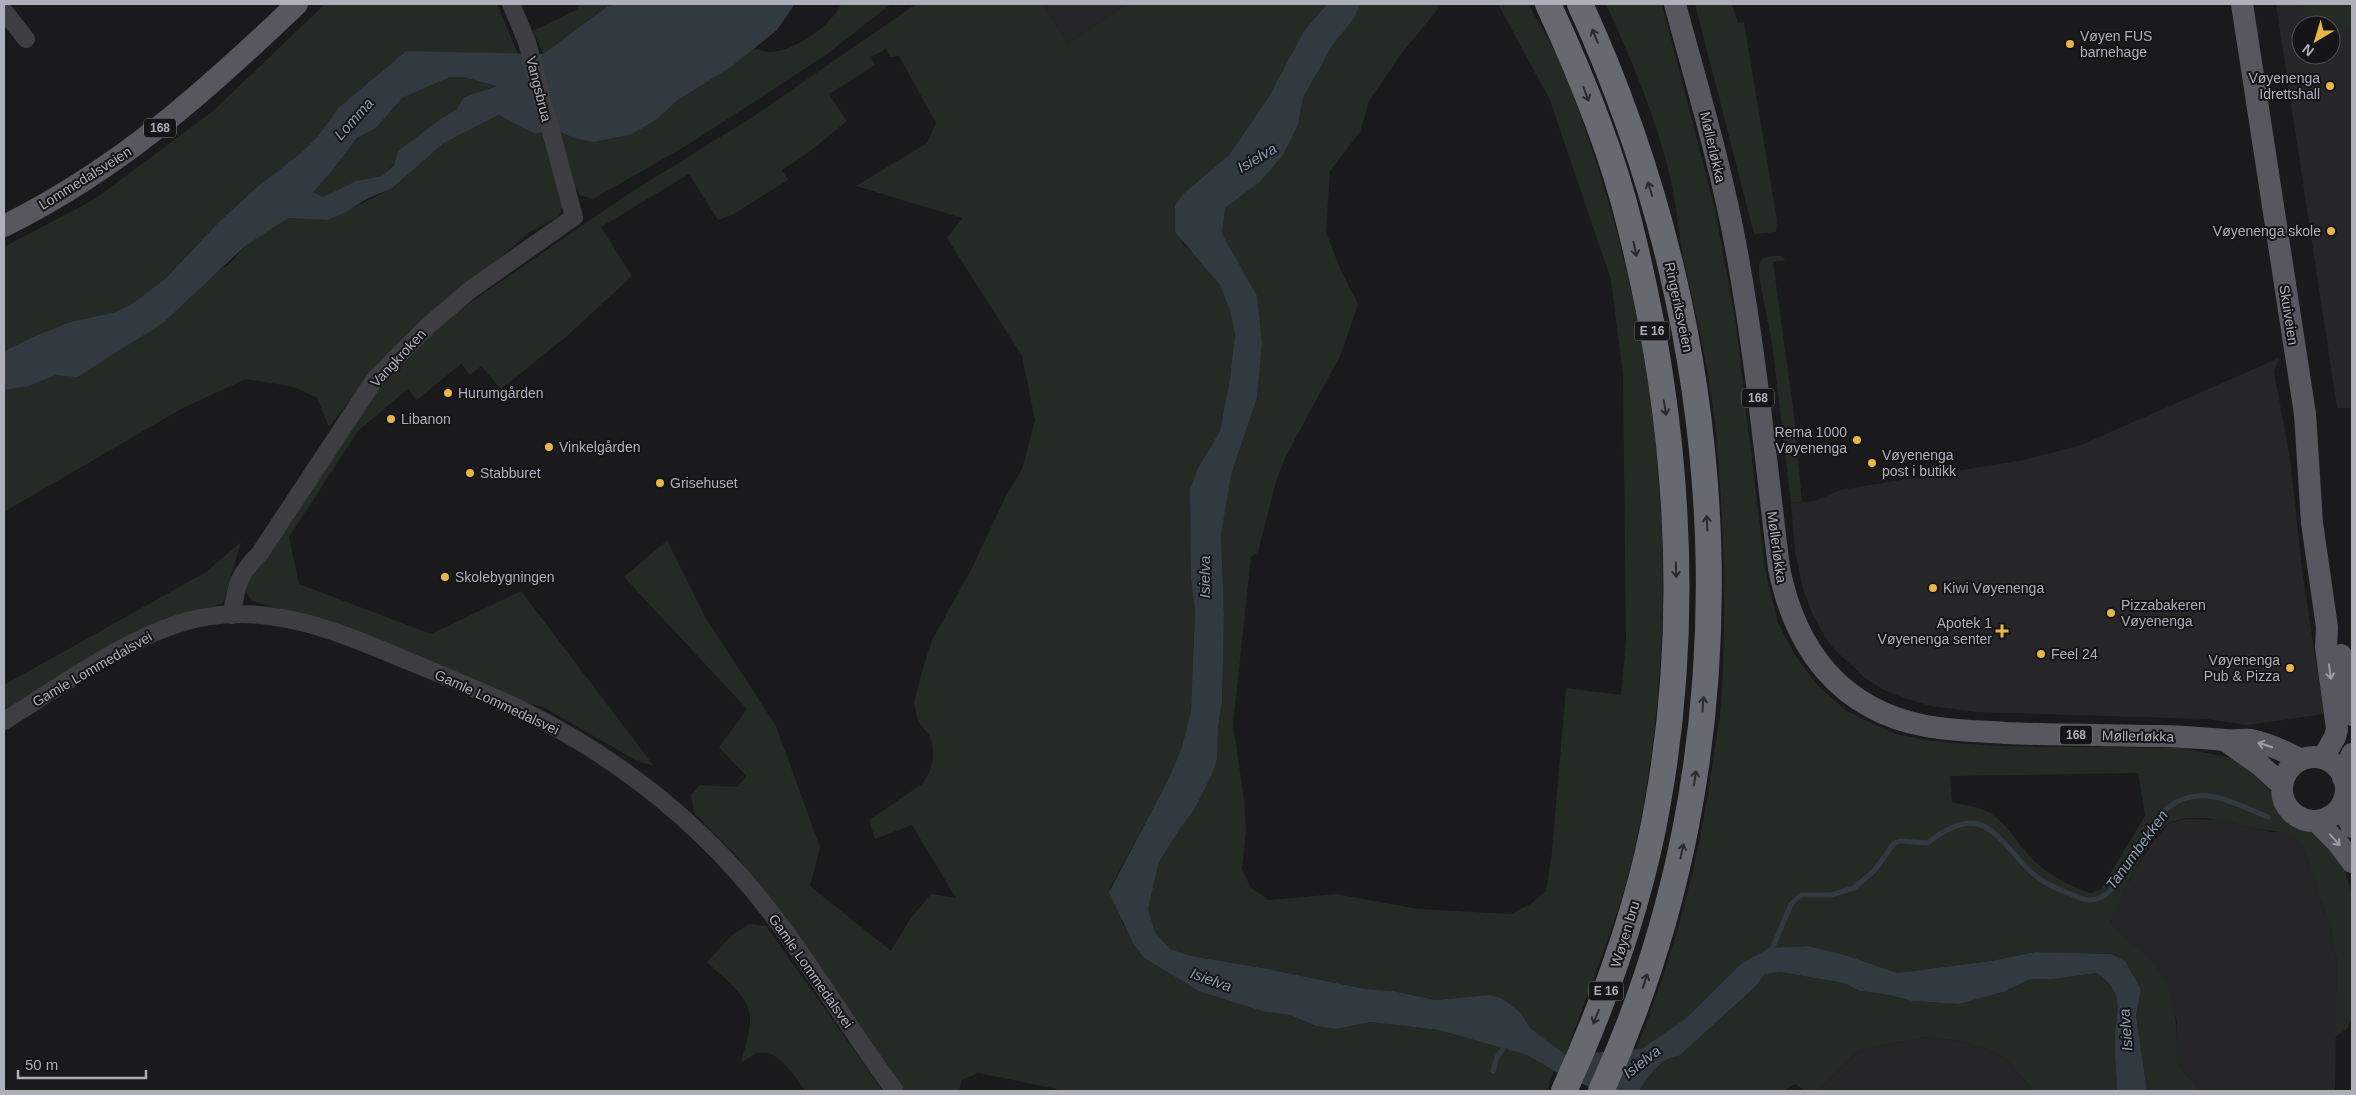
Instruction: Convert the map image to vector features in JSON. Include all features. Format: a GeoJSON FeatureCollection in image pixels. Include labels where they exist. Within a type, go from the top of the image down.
{"type":"FeatureCollection","features":[{"type":"Feature","properties":{"kind":"highway","name":"Wøyen bru"},"geometry":{"type":"LineString","coordinates":[[1548,4],[1569,48],[1604,140],[1630,224],[1652,329],[1668,428],[1675,524],[1675,624],[1672,697],[1658,803],[1639,887],[1613,973],[1564,1091]]}},
{"type":"Feature","properties":{"kind":"highway","name":"Ringeriksveien"},"geometry":{"type":"LineString","coordinates":[[1580,4],[1631,128],[1664,236],[1684,323],[1701,426],[1707,526],[1708,624],[1699,752],[1691,804],[1671,898],[1630,1027],[1601,1091]]}},
{"type":"Feature","properties":{"kind":"main road","name":"Lommedalsveien"},"geometry":{"type":"LineString","coordinates":[[4,226],[95,174],[154,132],[198,97],[297,4]]}},
{"type":"Feature","properties":{"kind":"main road","name":"Møllerløkka"},"geometry":{"type":"LineString","coordinates":[[1675,4],[1705,114],[1737,252],[1754,364],[1779,568],[1784,594],[1791,616],[1817,662],[1841,686],[1876,710],[1900,720],[1926,726],[2046,734],[2202,737],[2226,741],[2251,740],[2312,759]]}},
{"type":"Feature","properties":{"kind":"main road","name":"Skuiveien"},"geometry":{"type":"LineString","coordinates":[[2242,4],[2305,414],[2312,523],[2326,627],[2343,659],[2348,714],[2337,729],[2335,738],[2312,759]]}},
{"type":"Feature","properties":{"kind":"main road","name":"Møllerløkka"},"geometry":{"type":"LineString","coordinates":[[2226,741],[2260,765],[2282,785]]}},
{"type":"Feature","properties":{"kind":"main road"},"geometry":{"type":"LineString","coordinates":[[2312,759],[2288,770],[2282,785],[2282,797],[2287,807],[2295,815],[2305,820],[2316,821],[2332,816],[2342,804],[2346,786],[2343,778],[2352,754]]}},
{"type":"Feature","properties":{"kind":"main road","name":"168"},"geometry":{"type":"LineString","coordinates":[[2312,759],[2339,769],[2343,778]]}},
{"type":"Feature","properties":{"kind":"main road"},"geometry":{"type":"LineString","coordinates":[[2342,804],[2352,827]]}},
{"type":"Feature","properties":{"kind":"main road"},"geometry":{"type":"LineString","coordinates":[[2316,821],[2337,842],[2352,862]]}},
{"type":"Feature","properties":{"kind":"street","name":"Vangsbrua"},"geometry":{"type":"LineString","coordinates":[[511,4],[527,42],[550,136]]}},
{"type":"Feature","properties":{"kind":"street"},"geometry":{"type":"LineString","coordinates":[[4,11],[26,39]]}},
{"type":"Feature","properties":{"kind":"street","name":"Vangkroken"},"geometry":{"type":"LineString","coordinates":[[232,615],[236,585],[240,576],[260,553],[375,379],[429,325],[470,290],[574,217],[550,136]]}},
{"type":"Feature","properties":{"kind":"street","name":"Gamle Lommedalsvei"},"geometry":{"type":"LineString","coordinates":[[4,721],[148,635],[178,623],[207,616],[232,615],[284,619],[357,639],[521,710],[583,744],[640,783],[683,818],[752,889],[895,1091]]}},
{"type":"Feature","properties":{"kind":"shaded area"},"geometry":{"type":"Polygon","coordinates":[[[325,4],[497,4],[518,54],[406,51],[338,108],[318,136],[302,152],[257,187],[220,221],[165,279],[133,303],[116,312],[70,322],[4,351],[4,247],[95,199],[213,111],[325,4]]]}},
{"type":"Feature","properties":{"kind":"shaded area"},"geometry":{"type":"Polygon","coordinates":[[[580,4],[619,4],[608,6],[543,54],[533,31],[576,10],[580,4]]]}},
{"type":"Feature","properties":{"kind":"shaded area"},"geometry":{"type":"Polygon","coordinates":[[[841,4],[891,4],[827,54],[686,146],[593,199],[580,195],[575,186],[556,130],[574,138],[657,119],[678,100],[731,67],[754,48],[767,52],[779,51],[800,43],[829,21],[841,4]]]}},
{"type":"Feature","properties":{"kind":"shaded area"},"geometry":{"type":"Polygon","coordinates":[[[916,4],[1043,4],[1068,44],[1128,4],[1327,4],[1304,31],[1268,98],[1229,155],[1183,194],[1182,243],[1200,260],[1220,285],[1230,311],[1235,334],[1230,378],[1220,431],[1198,468],[1191,580],[1195,611],[1191,711],[1181,750],[1167,782],[1110,888],[1122,922],[1143,957],[1198,991],[1265,1012],[1290,1015],[1316,1026],[1336,1029],[1370,1022],[1439,1030],[1527,1055],[1554,1071],[1547,1091],[1067,1091],[978,1073],[962,1080],[959,1091],[905,1091],[738,857],[694,813],[691,795],[700,785],[738,787],[746,776],[719,747],[747,709],[624,577],[667,540],[705,617],[776,726],[820,847],[810,886],[891,951],[910,919],[931,894],[956,898],[912,825],[875,839],[869,820],[922,784],[929,773],[933,760],[933,747],[929,735],[918,721],[914,702],[923,668],[932,640],[971,570],[1005,498],[1022,469],[1035,420],[1022,356],[947,238],[962,218],[856,186],[927,143],[936,123],[899,56],[890,57],[886,49],[871,57],[875,65],[829,94],[847,121],[808,153],[782,170],[788,180],[732,215],[718,220],[689,174],[601,227],[632,276],[567,336],[501,389],[481,366],[470,375],[461,364],[417,400],[408,389],[358,431],[289,537],[299,584],[431,634],[521,591],[654,766],[637,761],[543,707],[515,700],[357,632],[252,601],[245,590],[246,584],[370,397],[435,327],[625,196],[754,116],[916,4]]]}},
{"type":"Feature","properties":{"kind":"shaded area"},"geometry":{"type":"Polygon","coordinates":[[[1043,4],[1128,4],[1068,44],[1043,4]]]}},
{"type":"Feature","properties":{"kind":"shaded area"},"geometry":{"type":"Polygon","coordinates":[[[1360,4],[1442,4],[1401,54],[1369,101],[1360,132],[1330,171],[1326,232],[1341,271],[1358,304],[1341,354],[1285,458],[1276,482],[1258,552],[1251,557],[1233,725],[1244,799],[1246,830],[1242,869],[1251,888],[1269,900],[1336,894],[1418,909],[1511,914],[1532,903],[1546,891],[1552,852],[1566,688],[1621,695],[1626,642],[1623,375],[1611,280],[1550,100],[1498,4],[1528,4],[1557,56],[1568,81],[1595,159],[1620,243],[1639,330],[1653,419],[1661,509],[1663,600],[1658,690],[1648,778],[1631,864],[1624,889],[1609,937],[1566,1055],[1530,1028],[1520,1012],[1489,995],[1435,1000],[1393,991],[1365,989],[1268,969],[1191,956],[1170,949],[1155,932],[1148,909],[1159,862],[1194,810],[1202,793],[1218,728],[1222,702],[1224,616],[1221,534],[1224,506],[1231,475],[1257,398],[1262,344],[1235,259],[1222,234],[1225,208],[1260,182],[1283,155],[1298,125],[1303,98],[1332,46],[1355,17],[1360,4]]]}},
{"type":"Feature","properties":{"kind":"shaded area"},"geometry":{"type":"Polygon","coordinates":[[[1606,4],[1662,4],[1715,209],[1736,324],[1765,568],[1778,623],[1795,655],[1817,685],[1847,711],[1896,734],[1933,741],[1997,746],[2182,748],[2231,758],[2243,764],[2270,790],[2281,817],[2316,833],[2344,868],[2352,894],[2352,1017],[2348,1028],[2335,1037],[2337,962],[2331,930],[2302,844],[2286,833],[2212,819],[2191,818],[2171,822],[2154,838],[2136,868],[2111,922],[2119,933],[2150,960],[2166,984],[2171,996],[2176,1021],[2177,1063],[2200,1091],[2147,1091],[2136,1015],[2141,990],[2111,954],[2035,952],[1991,961],[1897,973],[1845,955],[1808,946],[1769,948],[1741,964],[1685,1019],[1641,1049],[1636,1049],[1663,977],[1685,903],[1709,791],[1721,705],[1724,565],[1721,494],[1715,425],[1671,181],[1651,113],[1606,4]],[[2138,773],[1950,776],[1952,802],[1982,809],[1996,817],[2040,866],[2064,882],[2091,893],[2101,889],[2145,816],[2138,773]]]}},
{"type":"Feature","properties":{"kind":"shaded area"},"geometry":{"type":"Polygon","coordinates":[[[1695,4],[1732,4],[1738,23],[1744,22],[1777,220],[1776,232],[1754,234],[1695,4]]]}},
{"type":"Feature","properties":{"kind":"shaded area","name":"Vøyenenga skole"},"geometry":{"type":"Polygon","coordinates":[[[2276,4],[2352,4],[2352,408],[2337,408],[2276,4]]]}},
{"type":"Feature","properties":{"kind":"shaded area"},"geometry":{"type":"Polygon","coordinates":[[[2303,4],[2352,4],[2352,29],[2341,31],[2341,15],[2305,15],[2303,4]]]}},
{"type":"Feature","properties":{"kind":"shaded area"},"geometry":{"type":"Polygon","coordinates":[[[450,77],[463,77],[497,86],[464,97],[456,110],[427,130],[382,176],[356,181],[323,197],[312,192],[332,171],[357,138],[376,128],[402,98],[450,77]]]}},
{"type":"Feature","properties":{"kind":"shaded area"},"geometry":{"type":"Polygon","coordinates":[[[500,115],[535,134],[543,133],[563,205],[559,216],[530,232],[377,365],[329,427],[317,398],[294,387],[246,379],[183,408],[4,512],[4,390],[29,386],[56,375],[77,376],[231,262],[244,247],[288,218],[328,220],[391,189],[444,143],[500,115]]]}},
{"type":"Feature","properties":{"kind":"shaded area"},"geometry":{"type":"Polygon","coordinates":[[[1780,256],[1786,260],[1773,262],[1794,415],[1802,502],[1791,503],[1772,343],[1759,277],[1759,264],[1762,259],[1780,256]]]}},
{"type":"Feature","properties":{"kind":"shaded area"},"geometry":{"type":"Polygon","coordinates":[[[2279,358],[2274,371],[2290,459],[2303,577],[2324,714],[2247,725],[2206,719],[1976,712],[1931,706],[1884,690],[1865,678],[1834,649],[1823,634],[1812,613],[1803,589],[1795,551],[1791,503],[1815,501],[1840,490],[2023,460],[2081,445],[2279,358]]]}},
{"type":"Feature","properties":{"kind":"shaded area"},"geometry":{"type":"Polygon","coordinates":[[[241,542],[223,603],[189,613],[4,712],[4,685],[206,572],[241,542]]]}},
{"type":"Feature","properties":{"kind":"shaded area"},"geometry":{"type":"Polygon","coordinates":[[[2187,819],[2220,820],[2271,832],[2285,832],[2298,838],[2302,844],[2331,930],[2337,962],[2335,1091],[2200,1091],[2177,1063],[2177,1020],[2149,960],[2119,935],[2111,922],[2117,904],[2136,868],[2155,839],[2170,823],[2187,819]]]}},
{"type":"Feature","properties":{"kind":"shaded area"},"geometry":{"type":"Polygon","coordinates":[[[749,924],[766,926],[883,1091],[806,1091],[786,1065],[773,1055],[758,1053],[741,1063],[749,1031],[749,1011],[746,1003],[735,988],[707,962],[732,935],[749,924]]]}},
{"type":"Feature","properties":{"kind":"shaded area"},"geometry":{"type":"Polygon","coordinates":[[[1780,972],[1844,983],[1860,991],[1889,995],[1912,1001],[1959,1004],[2003,992],[2030,979],[2053,979],[2097,973],[2106,980],[2116,994],[2118,1009],[2115,1043],[2117,1091],[2034,1091],[2006,1059],[1995,1052],[1962,1041],[1925,1037],[1859,1050],[1817,1091],[1806,1091],[1795,1084],[1784,1091],[1639,1091],[1661,1064],[1672,1057],[1679,1056],[1755,987],[1765,974],[1780,972]]]}},
{"type":"Feature","properties":{"kind":"shaded area"},"geometry":{"type":"Polygon","coordinates":[[[1925,1037],[1962,1041],[1995,1052],[2006,1059],[2034,1091],[1817,1091],[1859,1050],[1925,1037]]]}},
{"type":"Feature","properties":{"kind":"water","name":"Lomma"},"geometry":{"type":"Polygon","coordinates":[[[619,4],[795,4],[777,30],[731,67],[678,100],[657,119],[632,134],[594,142],[574,138],[556,130],[535,134],[499,115],[444,143],[391,189],[368,198],[344,213],[328,220],[288,218],[244,247],[163,323],[77,377],[56,375],[29,386],[4,390],[4,351],[70,322],[116,312],[133,303],[165,279],[220,221],[257,187],[302,152],[318,136],[338,108],[406,51],[543,54],[608,6],[619,4]],[[450,77],[402,98],[376,128],[357,138],[313,192],[323,197],[356,181],[382,176],[394,165],[398,151],[456,110],[464,97],[497,86],[463,77],[450,77]]]}},
{"type":"Feature","properties":{"kind":"water","name":"Isielva"},"geometry":{"type":"Polygon","coordinates":[[[1327,4],[1360,4],[1355,17],[1332,46],[1303,98],[1298,125],[1283,155],[1260,182],[1225,208],[1222,234],[1257,296],[1262,344],[1257,398],[1231,475],[1221,534],[1224,616],[1222,702],[1218,728],[1217,759],[1212,774],[1194,810],[1159,862],[1148,909],[1155,932],[1170,949],[1191,956],[1268,969],[1365,989],[1393,991],[1435,1000],[1489,995],[1501,998],[1520,1012],[1530,1028],[1566,1055],[1641,1049],[1685,1019],[1741,964],[1769,948],[1808,946],[1845,955],[1897,973],[1991,961],[2035,952],[2111,954],[2125,961],[2141,990],[2136,1015],[2147,1091],[2117,1091],[2115,1043],[2118,1009],[2116,994],[2106,980],[2097,973],[2053,979],[2030,979],[2003,992],[1959,1004],[1912,1001],[1889,995],[1860,991],[1844,983],[1780,972],[1765,974],[1755,987],[1679,1056],[1672,1057],[1661,1064],[1639,1091],[1598,1091],[1554,1071],[1527,1055],[1439,1030],[1370,1022],[1336,1029],[1316,1026],[1290,1015],[1265,1012],[1198,991],[1143,957],[1132,941],[1109,892],[1167,782],[1181,750],[1191,711],[1195,611],[1191,580],[1190,490],[1198,468],[1220,431],[1230,378],[1235,334],[1230,311],[1220,285],[1175,232],[1175,206],[1183,194],[1229,155],[1268,98],[1304,31],[1327,4]]]}},
{"type":"Feature","properties":{"kind":"waterway","name":"Tanumbekken"},"geometry":{"type":"LineString","coordinates":[[1770,954],[1791,904],[1801,895],[1831,895],[1854,888],[1874,871],[1894,843],[1900,841],[1927,843],[1946,830],[1962,824],[1975,824],[1997,835],[2031,872],[2040,879],[2060,890],[2089,900],[2104,896],[2117,883],[2153,824],[2169,807],[2189,797],[2215,797],[2268,817]]}},
{"type":"Feature","properties":{"kind":"waterway"},"geometry":{"type":"LineString","coordinates":[[1493,1071],[1497,1057],[1507,1043]]}},
{"type":"Feature","properties":{"kind":"place","name":"Vøyen FUS barnehage"},"geometry":{"type":"Point","coordinates":[2070,44]}},
{"type":"Feature","properties":{"kind":"place","name":"Vøyenenga Idrettshall"},"geometry":{"type":"Point","coordinates":[2330,86]}},
{"type":"Feature","properties":{"kind":"place","name":"Vøyenenga skole"},"geometry":{"type":"Point","coordinates":[2331,231]}},
{"type":"Feature","properties":{"kind":"place","name":"Hurumgården"},"geometry":{"type":"Point","coordinates":[448,393]}},
{"type":"Feature","properties":{"kind":"place","name":"Libanon"},"geometry":{"type":"Point","coordinates":[391,419]}},
{"type":"Feature","properties":{"kind":"place","name":"Rema 1000 Vøyenenga"},"geometry":{"type":"Point","coordinates":[1857,440]}},
{"type":"Feature","properties":{"kind":"place","name":"Vinkelgården"},"geometry":{"type":"Point","coordinates":[549,447]}},
{"type":"Feature","properties":{"kind":"place","name":"Vøyenenga post i butikk"},"geometry":{"type":"Point","coordinates":[1872,463]}},
{"type":"Feature","properties":{"kind":"place","name":"Stabburet"},"geometry":{"type":"Point","coordinates":[470,473]}},
{"type":"Feature","properties":{"kind":"place","name":"Grisehuset"},"geometry":{"type":"Point","coordinates":[660,483]}},
{"type":"Feature","properties":{"kind":"place","name":"Skolebygningen"},"geometry":{"type":"Point","coordinates":[445,577]}},
{"type":"Feature","properties":{"kind":"place","name":"Kiwi Vøyenenga"},"geometry":{"type":"Point","coordinates":[1933,588]}},
{"type":"Feature","properties":{"kind":"place","name":"Pizzabakeren Vøyenenga"},"geometry":{"type":"Point","coordinates":[2111,613]}},
{"type":"Feature","properties":{"kind":"place","name":"Apotek 1 Vøyenenga senter"},"geometry":{"type":"Point","coordinates":[2002,631]}},
{"type":"Feature","properties":{"kind":"place","name":"Feel 24"},"geometry":{"type":"Point","coordinates":[2041,654]}},
{"type":"Feature","properties":{"kind":"place","name":"Vøyenenga Pub & Pizza"},"geometry":{"type":"Point","coordinates":[2290,668]}}]}
